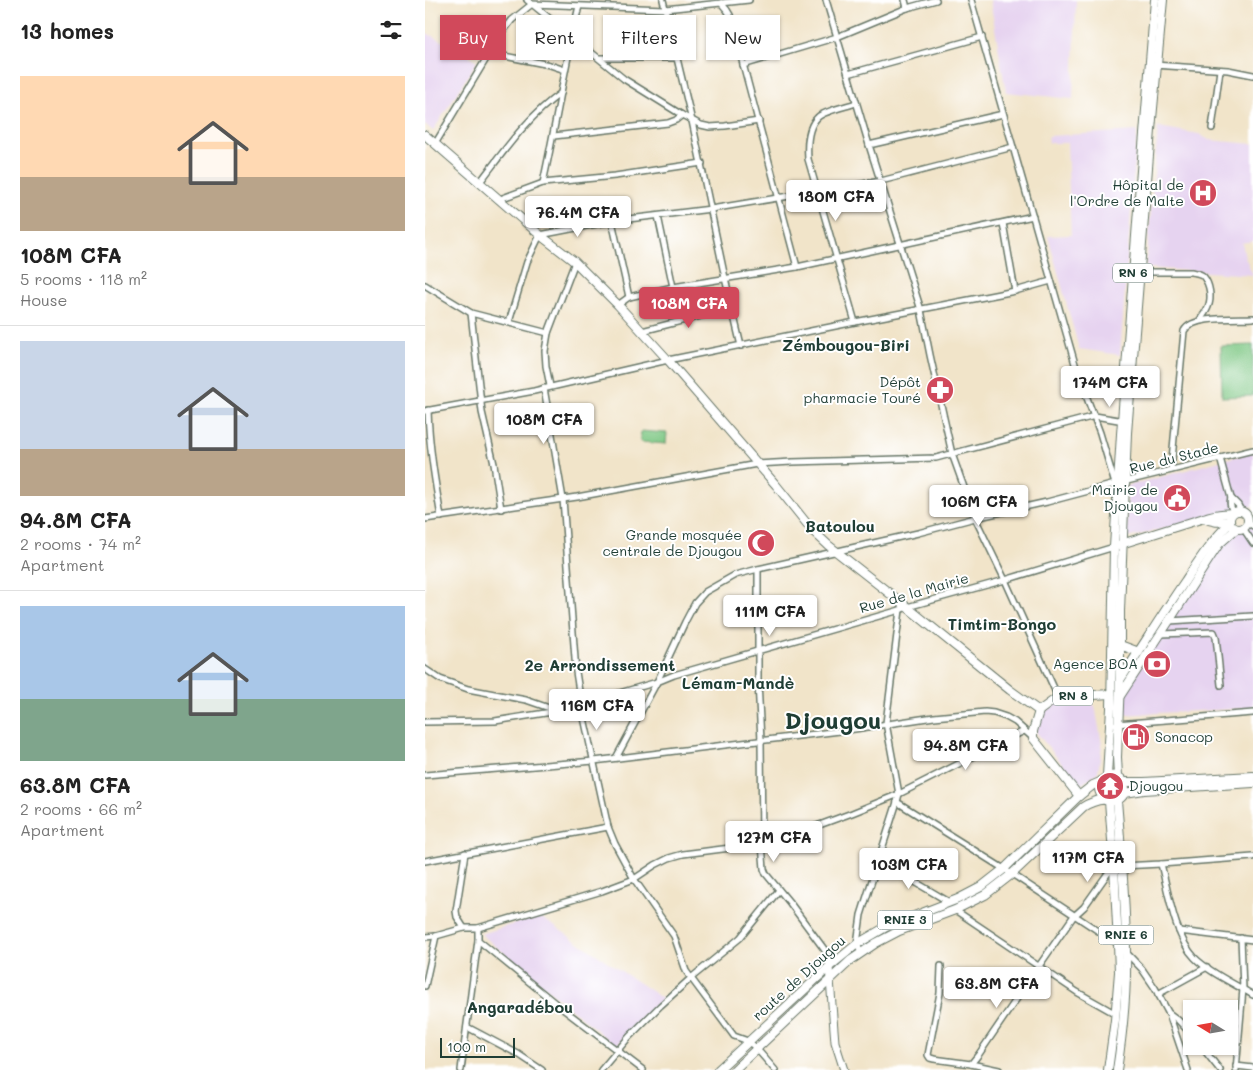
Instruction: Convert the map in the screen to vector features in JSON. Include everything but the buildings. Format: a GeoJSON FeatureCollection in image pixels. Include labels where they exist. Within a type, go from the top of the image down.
{"type":"FeatureCollection","features":[{"type":"Feature","properties":{"kind":"main road","name":"RN 6"},"geometry":{"type":"LineString","coordinates":[[1111,694],[1114,547],[1141,272],[1151,130],[1155,0]]}},
{"type":"Feature","properties":{"kind":"main road","name":"RN 6"},"geometry":{"type":"LineString","coordinates":[[1125,422],[1153,65],[1163,0]]}},
{"type":"Feature","properties":{"kind":"main road","name":"RN 8"},"geometry":{"type":"LineString","coordinates":[[425,135],[540,235],[575,262],[618,305],[668,360],[812,530],[827,545],[837,551],[903,608],[1039,710],[1058,697],[1111,694]]}},
{"type":"Feature","properties":{"kind":"main road","name":"RN 6"},"geometry":{"type":"LineString","coordinates":[[1119,483],[1122,544],[1120,696]]}},
{"type":"Feature","properties":{"kind":"main road"},"geometry":{"type":"LineString","coordinates":[[1125,793],[1117,757],[1111,694],[1211,543],[1253,510]]}},
{"type":"Feature","properties":{"kind":"main road","name":"Rue de la Mairie"},"geometry":{"type":"LineString","coordinates":[[1114,547],[1204,518],[1209,522],[1241,520]]}},
{"type":"Feature","properties":{"kind":"main road"},"geometry":{"type":"LineString","coordinates":[[1241,520],[1215,550],[1120,696],[1107,776],[1113,775],[1121,779],[1144,782],[1253,776]]}},
{"type":"Feature","properties":{"kind":"main road"},"geometry":{"type":"LineString","coordinates":[[1120,645],[1139,652]]}},
{"type":"Feature","properties":{"kind":"main road"},"geometry":{"type":"LineString","coordinates":[[1039,710],[1033,738],[1079,796]]}},
{"type":"Feature","properties":{"kind":"main road","name":"RNIE 3"},"geometry":{"type":"LineString","coordinates":[[1100,782],[1107,776]]}},
{"type":"Feature","properties":{"kind":"main road"},"geometry":{"type":"LineString","coordinates":[[1100,782],[1101,795],[1107,800]]}},
{"type":"Feature","properties":{"kind":"main road","name":"route de Djougou"},"geometry":{"type":"LineString","coordinates":[[718,1070],[829,967],[857,944],[887,927],[975,890],[994,878],[1079,796],[1100,782]]}},
{"type":"Feature","properties":{"kind":"main road"},"geometry":{"type":"LineString","coordinates":[[1117,800],[1125,793],[1144,790],[1253,783]]}},
{"type":"Feature","properties":{"kind":"main road","name":"RNIE 3"},"geometry":{"type":"LineString","coordinates":[[734,1070],[851,960],[876,943],[899,931],[955,910],[985,895],[1012,874],[1083,807],[1107,800],[1117,800]]}},
{"type":"Feature","properties":{"kind":"main road","name":"RNIE 6"},"geometry":{"type":"LineString","coordinates":[[1107,800],[1125,908],[1127,952],[1124,1009],[1117,1070]]}},
{"type":"Feature","properties":{"kind":"main road","name":"RNIE 6"},"geometry":{"type":"LineString","coordinates":[[1108,1070],[1116,1014],[1119,972],[1117,800]]}},
{"type":"Feature","properties":{"kind":"main road"},"geometry":{"type":"LineString","coordinates":[[829,967],[835,1042],[844,1070]]}},
{"type":"Feature","properties":{"kind":"street"},"geometry":{"type":"LineString","coordinates":[[663,0],[666,15]]}},
{"type":"Feature","properties":{"kind":"street"},"geometry":{"type":"LineString","coordinates":[[529,2],[665,9],[749,0]]}},
{"type":"Feature","properties":{"kind":"street"},"geometry":{"type":"LineString","coordinates":[[827,0],[856,103],[921,310],[953,454],[975,518],[1058,697]]}},
{"type":"Feature","properties":{"kind":"street"},"geometry":{"type":"LineString","coordinates":[[905,0],[907,8]]}},
{"type":"Feature","properties":{"kind":"street"},"geometry":{"type":"LineString","coordinates":[[743,65],[837,37],[907,8],[936,0]]}},
{"type":"Feature","properties":{"kind":"street"},"geometry":{"type":"LineString","coordinates":[[971,0],[1077,371],[1119,483]]}},
{"type":"Feature","properties":{"kind":"street"},"geometry":{"type":"LineString","coordinates":[[529,2],[545,15]]}},
{"type":"Feature","properties":{"kind":"street"},"geometry":{"type":"LineString","coordinates":[[506,28],[529,2]]}},
{"type":"Feature","properties":{"kind":"street"},"geometry":{"type":"LineString","coordinates":[[721,3],[730,16],[797,267]]}},
{"type":"Feature","properties":{"kind":"street"},"geometry":{"type":"LineString","coordinates":[[577,15],[579,6]]}},
{"type":"Feature","properties":{"kind":"street"},"geometry":{"type":"LineString","coordinates":[[848,74],[982,37]]}},
{"type":"Feature","properties":{"kind":"street"},"geometry":{"type":"LineString","coordinates":[[593,53],[624,79],[701,125],[710,127],[725,126],[759,121]]}},
{"type":"Feature","properties":{"kind":"street"},"geometry":{"type":"LineString","coordinates":[[506,56],[551,65],[565,70]]}},
{"type":"Feature","properties":{"kind":"street"},"geometry":{"type":"LineString","coordinates":[[435,144],[485,60]]}},
{"type":"Feature","properties":{"kind":"street"},"geometry":{"type":"LineString","coordinates":[[543,183],[554,136],[567,60]]}},
{"type":"Feature","properties":{"kind":"street"},"geometry":{"type":"LineString","coordinates":[[677,60],[702,163],[741,346]]}},
{"type":"Feature","properties":{"kind":"street"},"geometry":{"type":"LineString","coordinates":[[1153,65],[1236,71],[1253,75]]}},
{"type":"Feature","properties":{"kind":"street"},"geometry":{"type":"LineString","coordinates":[[1213,128],[1220,70]]}},
{"type":"Feature","properties":{"kind":"street"},"geometry":{"type":"LineString","coordinates":[[480,182],[523,128],[550,101],[561,93]]}},
{"type":"Feature","properties":{"kind":"street"},"geometry":{"type":"LineString","coordinates":[[855,322],[808,159],[807,140],[818,117],[824,113],[856,103]]}},
{"type":"Feature","properties":{"kind":"street"},"geometry":{"type":"LineString","coordinates":[[869,145],[1003,114]]}},
{"type":"Feature","properties":{"kind":"street"},"geometry":{"type":"LineString","coordinates":[[554,136],[668,122],[676,120],[682,115]]}},
{"type":"Feature","properties":{"kind":"street"},"geometry":{"type":"LineString","coordinates":[[509,322],[527,262],[540,235],[612,222],[711,209],[881,181],[1013,148]]}},
{"type":"Feature","properties":{"kind":"street"},"geometry":{"type":"LineString","coordinates":[[500,199],[543,183],[615,176],[702,163]]}},
{"type":"Feature","properties":{"kind":"street"},"geometry":{"type":"LineString","coordinates":[[657,216],[673,287]]}},
{"type":"Feature","properties":{"kind":"street"},"geometry":{"type":"LineString","coordinates":[[618,305],[629,297],[673,287],[797,267],[1033,216]]}},
{"type":"Feature","properties":{"kind":"street"},"geometry":{"type":"LineString","coordinates":[[612,222],[629,297]]}},
{"type":"Feature","properties":{"kind":"street"},"geometry":{"type":"LineString","coordinates":[[1003,223],[1015,291]]}},
{"type":"Feature","properties":{"kind":"street"},"geometry":{"type":"LineString","coordinates":[[550,386],[545,366],[547,333],[575,262]]}},
{"type":"Feature","properties":{"kind":"street"},"geometry":{"type":"LineString","coordinates":[[1141,272],[1191,272],[1202,276],[1209,290],[1210,299],[1209,306],[1199,321]]}},
{"type":"Feature","properties":{"kind":"street"},"geometry":{"type":"LineString","coordinates":[[441,517],[432,463],[427,410],[544,388],[668,360],[1015,291],[1051,281]]}},
{"type":"Feature","properties":{"kind":"street"},"geometry":{"type":"LineString","coordinates":[[425,285],[471,312],[547,333]]}},
{"type":"Feature","properties":{"kind":"street"},"geometry":{"type":"LineString","coordinates":[[642,331],[732,308]]}},
{"type":"Feature","properties":{"kind":"street"},"geometry":{"type":"LineString","coordinates":[[471,312],[482,412],[494,464],[501,509]]}},
{"type":"Feature","properties":{"kind":"street"},"geometry":{"type":"LineString","coordinates":[[1171,470],[1183,335],[1187,327],[1199,321],[1253,318]]}},
{"type":"Feature","properties":{"kind":"street"},"geometry":{"type":"LineString","coordinates":[[544,388],[563,499],[576,672],[581,704],[608,827],[634,879],[673,936],[691,978],[734,1036],[748,1041],[775,1070]]}},
{"type":"Feature","properties":{"kind":"street"},"geometry":{"type":"LineString","coordinates":[[425,519],[501,509],[672,481],[757,464],[936,458],[1095,416],[1125,422]]}},
{"type":"Feature","properties":{"kind":"street","name":"Rue du Stade"},"geometry":{"type":"LineString","coordinates":[[616,758],[657,682],[695,603],[705,592],[735,575],[919,533],[1253,450]]}},
{"type":"Feature","properties":{"kind":"street"},"geometry":{"type":"LineString","coordinates":[[1220,458],[1231,498],[1238,505],[1241,520],[1253,543]]}},
{"type":"Feature","properties":{"kind":"street","name":"Rue de la Mairie"},"geometry":{"type":"LineString","coordinates":[[425,722],[495,721],[558,711],[758,650],[1114,547]]}},
{"type":"Feature","properties":{"kind":"street"},"geometry":{"type":"LineString","coordinates":[[758,569],[758,682],[764,869],[824,949],[828,957],[829,967]]}},
{"type":"Feature","properties":{"kind":"street"},"geometry":{"type":"LineString","coordinates":[[861,953],[857,944],[861,915],[899,794],[886,723],[903,608]]}},
{"type":"Feature","properties":{"kind":"street"},"geometry":{"type":"LineString","coordinates":[[1159,619],[1169,622],[1253,616]]}},
{"type":"Feature","properties":{"kind":"street"},"geometry":{"type":"LineString","coordinates":[[1161,634],[1214,632],[1221,685]]}},
{"type":"Feature","properties":{"kind":"street"},"geometry":{"type":"LineString","coordinates":[[425,670],[440,679],[468,689],[526,700],[558,711]]}},
{"type":"Feature","properties":{"kind":"street"},"geometry":{"type":"LineString","coordinates":[[425,775],[593,761],[848,730],[934,716],[985,712],[994,713],[1015,722],[1033,738]]}},
{"type":"Feature","properties":{"kind":"street"},"geometry":{"type":"LineString","coordinates":[[1114,724],[1253,713]]}},
{"type":"Feature","properties":{"kind":"street"},"geometry":{"type":"LineString","coordinates":[[425,937],[464,928],[478,928],[602,891],[634,879],[655,865],[683,854],[762,844],[795,834],[899,794],[1024,731]]}},
{"type":"Feature","properties":{"kind":"street"},"geometry":{"type":"LineString","coordinates":[[897,802],[1119,944],[1142,969],[1169,1014],[1188,1070]]}},
{"type":"Feature","properties":{"kind":"street"},"geometry":{"type":"LineString","coordinates":[[425,861],[608,827]]}},
{"type":"Feature","properties":{"kind":"street"},"geometry":{"type":"LineString","coordinates":[[464,928],[457,917],[456,911],[465,853]]}},
{"type":"Feature","properties":{"kind":"street"},"geometry":{"type":"LineString","coordinates":[[971,1064],[1039,966],[1108,872],[1118,866],[1253,857]]}},
{"type":"Feature","properties":{"kind":"street"},"geometry":{"type":"LineString","coordinates":[[878,860],[949,902]]}},
{"type":"Feature","properties":{"kind":"street"},"geometry":{"type":"LineString","coordinates":[[1161,864],[1179,931],[1188,949],[1195,958],[1207,967],[1253,995]]}},
{"type":"Feature","properties":{"kind":"street"},"geometry":{"type":"LineString","coordinates":[[601,1070],[661,1006],[691,978],[740,938],[779,890]]}},
{"type":"Feature","properties":{"kind":"street"},"geometry":{"type":"LineString","coordinates":[[955,910],[1077,992],[1116,1014]]}},
{"type":"Feature","properties":{"kind":"street"},"geometry":{"type":"LineString","coordinates":[[461,1070],[478,928]]}},
{"type":"Feature","properties":{"kind":"street"},"geometry":{"type":"LineString","coordinates":[[1179,931],[1253,940]]}},
{"type":"Feature","properties":{"kind":"street"},"geometry":{"type":"LineString","coordinates":[[425,986],[435,936]]}},
{"type":"Feature","properties":{"kind":"street"},"geometry":{"type":"LineString","coordinates":[[1241,938],[1243,989],[1236,1068],[1253,1068]]}},
{"type":"Feature","properties":{"kind":"street"},"geometry":{"type":"LineString","coordinates":[[478,940],[555,1003],[643,1070]]}},
{"type":"Feature","properties":{"kind":"street"},"geometry":{"type":"LineString","coordinates":[[941,966],[940,993],[928,1055],[934,1059],[999,1070]]}},
{"type":"Feature","properties":{"kind":"street"},"geometry":{"type":"LineString","coordinates":[[1158,994],[1207,967]]}},
{"type":"Feature","properties":{"kind":"street"},"geometry":{"type":"LineString","coordinates":[[1169,1014],[1183,1025]]}},
{"type":"Feature","properties":{"kind":"street"},"geometry":{"type":"LineString","coordinates":[[467,1027],[518,1054],[542,1070]]}},
{"type":"Feature","properties":{"kind":"street"},"geometry":{"type":"LineString","coordinates":[[1208,1055],[1220,1070]]}},
{"type":"Feature","properties":{"kind":"shaded area"},"geometry":{"type":"Polygon","coordinates":[[[990,0],[1076,0],[1073,99],[1006,92],[990,0]]]}},
{"type":"Feature","properties":{"kind":"shaded area"},"geometry":{"type":"Polygon","coordinates":[[[425,32],[440,40],[440,60],[477,61],[433,131],[425,124],[425,32]]]}},
{"type":"Feature","properties":{"kind":"shaded area","name":"Hôpital de l'Ordre de Malte"},"geometry":{"type":"Polygon","coordinates":[[[1158,127],[1199,134],[1209,140],[1253,144],[1253,241],[1242,243],[1245,257],[1253,275],[1146,268],[1158,127]]]}},
{"type":"Feature","properties":{"kind":"shaded area"},"geometry":{"type":"Polygon","coordinates":[[[1137,131],[1120,355],[1079,349],[1048,236],[1071,235],[1067,143],[1049,143],[1048,136],[1137,131]]]}},
{"type":"Feature","properties":{"kind":"shaded area"},"geometry":{"type":"Polygon","coordinates":[[[1253,452],[1253,506],[1127,538],[1127,486],[1253,452]]]}},
{"type":"Feature","properties":{"kind":"shaded area"},"geometry":{"type":"Polygon","coordinates":[[[1253,521],[1253,708],[1120,715],[1121,698],[1214,553],[1241,524],[1253,521]]]}},
{"type":"Feature","properties":{"kind":"shaded area"},"geometry":{"type":"Polygon","coordinates":[[[1063,701],[1090,702],[1095,706],[1102,744],[1098,772],[1082,784],[1078,783],[1036,732],[1041,714],[1063,701]]]}},
{"type":"Feature","properties":{"kind":"shaded area"},"geometry":{"type":"Polygon","coordinates":[[[539,916],[663,999],[616,1046],[481,934],[539,916]]]}},
{"type":"Feature","properties":{"kind":"green space"},"geometry":{"type":"Polygon","coordinates":[[[1253,345],[1253,396],[1222,397],[1221,346],[1253,345]]]}},
{"type":"Feature","properties":{"kind":"green space"},"geometry":{"type":"Polygon","coordinates":[[[641,431],[667,433],[666,444],[640,442],[641,431]]]}},
{"type":"Feature","properties":{"kind":"place","name":"Hôpital de l'Ordre de Malte"},"geometry":{"type":"Point","coordinates":[1203,193]}},
{"type":"Feature","properties":{"kind":"place","name":"Dépôt pharmacie Touré"},"geometry":{"type":"Point","coordinates":[940,390]}},
{"type":"Feature","properties":{"kind":"place","name":"Mairie de Djougou"},"geometry":{"type":"Point","coordinates":[1177,498]}},
{"type":"Feature","properties":{"kind":"place","name":"Grande mosquée centrale de Djougou"},"geometry":{"type":"Point","coordinates":[761,543]}},
{"type":"Feature","properties":{"kind":"place","name":"Agence BOA"},"geometry":{"type":"Point","coordinates":[1157,664]}},
{"type":"Feature","properties":{"kind":"place","name":"Sonacop"},"geometry":{"type":"Point","coordinates":[1136,737]}},
{"type":"Feature","properties":{"kind":"place","name":"Djougou"},"geometry":{"type":"Point","coordinates":[1110,786]}},
{"type":"Feature","properties":{"kind":"district","name":"Zémbougou-Biri"},"geometry":{"type":"Point","coordinates":[846,345]}},
{"type":"Feature","properties":{"kind":"district","name":"Batoulou"},"geometry":{"type":"Point","coordinates":[840,526]}},
{"type":"Feature","properties":{"kind":"district","name":"Timtim-Bongo"},"geometry":{"type":"Point","coordinates":[1002,624]}},
{"type":"Feature","properties":{"kind":"district","name":"2e Arrondissement"},"geometry":{"type":"Point","coordinates":[600,665]}},
{"type":"Feature","properties":{"kind":"district","name":"Lémam-Mandè"},"geometry":{"type":"Point","coordinates":[738,683]}},
{"type":"Feature","properties":{"kind":"district","name":"Djougou"},"geometry":{"type":"Point","coordinates":[833,721]}},
{"type":"Feature","properties":{"kind":"district","name":"Angaradébou"},"geometry":{"type":"Point","coordinates":[520,1007]}}]}
